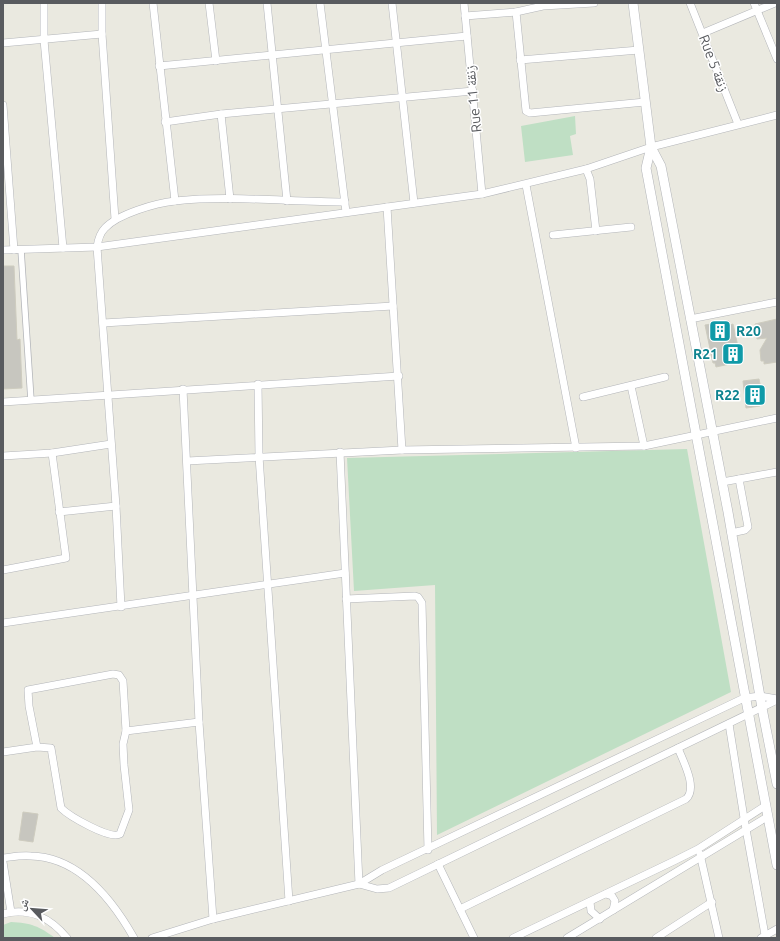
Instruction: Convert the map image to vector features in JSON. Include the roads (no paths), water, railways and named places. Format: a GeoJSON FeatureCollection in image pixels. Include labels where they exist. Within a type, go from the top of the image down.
{"type":"FeatureCollection","features":[{"type":"Feature","properties":{"kind":"street"},"geometry":{"type":"LineString","coordinates":[[44,3],[44,40],[63,248]]}},
{"type":"Feature","properties":{"kind":"street"},"geometry":{"type":"LineString","coordinates":[[102,3],[102,34],[115,220]]}},
{"type":"Feature","properties":{"kind":"street"},"geometry":{"type":"LineString","coordinates":[[153,3],[175,201]]}},
{"type":"Feature","properties":{"kind":"street"},"geometry":{"type":"LineString","coordinates":[[209,3],[216,61]]}},
{"type":"Feature","properties":{"kind":"street"},"geometry":{"type":"LineString","coordinates":[[268,3],[287,201]]}},
{"type":"Feature","properties":{"kind":"street"},"geometry":{"type":"LineString","coordinates":[[320,3],[346,212]]}},
{"type":"Feature","properties":{"kind":"street"},"geometry":{"type":"LineString","coordinates":[[392,3],[414,203]]}},
{"type":"Feature","properties":{"kind":"street","name":"Rue 11 زنقة"},"geometry":{"type":"LineString","coordinates":[[464,3],[482,194]]}},
{"type":"Feature","properties":{"kind":"street"},"geometry":{"type":"LineString","coordinates":[[465,16],[516,12],[543,5],[594,3]]}},
{"type":"Feature","properties":{"kind":"street"},"geometry":{"type":"LineString","coordinates":[[633,3],[651,147],[661,166],[722,482],[777,784]]}},
{"type":"Feature","properties":{"kind":"street","name":"Rue 5 زنقة"},"geometry":{"type":"LineString","coordinates":[[690,3],[738,124]]}},
{"type":"Feature","properties":{"kind":"street"},"geometry":{"type":"LineString","coordinates":[[703,33],[756,6],[774,3]]}},
{"type":"Feature","properties":{"kind":"street"},"geometry":{"type":"LineString","coordinates":[[756,6],[777,59]]}},
{"type":"Feature","properties":{"kind":"street"},"geometry":{"type":"LineString","coordinates":[[516,12],[526,111],[530,112],[645,102]]}},
{"type":"Feature","properties":{"kind":"street"},"geometry":{"type":"LineString","coordinates":[[3,43],[102,34]]}},
{"type":"Feature","properties":{"kind":"street"},"geometry":{"type":"LineString","coordinates":[[159,66],[325,48],[467,36]]}},
{"type":"Feature","properties":{"kind":"street"},"geometry":{"type":"LineString","coordinates":[[520,60],[639,50]]}},
{"type":"Feature","properties":{"kind":"street"},"geometry":{"type":"LineString","coordinates":[[166,122],[220,114],[473,90]]}},
{"type":"Feature","properties":{"kind":"street"},"geometry":{"type":"LineString","coordinates":[[3,105],[18,250],[31,400]]}},
{"type":"Feature","properties":{"kind":"street"},"geometry":{"type":"LineString","coordinates":[[220,114],[230,199]]}},
{"type":"Feature","properties":{"kind":"street"},"geometry":{"type":"LineString","coordinates":[[3,250],[97,247],[482,194],[586,169],[651,147],[777,115]]}},
{"type":"Feature","properties":{"kind":"street"},"geometry":{"type":"LineString","coordinates":[[651,147],[646,168],[697,436],[747,715],[777,865]]}},
{"type":"Feature","properties":{"kind":"street"},"geometry":{"type":"LineString","coordinates":[[586,169],[590,179],[596,230]]}},
{"type":"Feature","properties":{"kind":"street"},"geometry":{"type":"LineString","coordinates":[[526,184],[576,448]]}},
{"type":"Feature","properties":{"kind":"street"},"geometry":{"type":"LineString","coordinates":[[121,607],[109,395],[97,247],[99,237],[105,228],[115,220],[155,204],[175,201],[230,199],[345,202]]}},
{"type":"Feature","properties":{"kind":"street"},"geometry":{"type":"LineString","coordinates":[[387,207],[399,376],[402,450]]}},
{"type":"Feature","properties":{"kind":"street"},"geometry":{"type":"LineString","coordinates":[[553,235],[631,227]]}},
{"type":"Feature","properties":{"kind":"street"},"geometry":{"type":"LineString","coordinates":[[690,319],[777,302]]}},
{"type":"Feature","properties":{"kind":"street"},"geometry":{"type":"LineString","coordinates":[[103,323],[394,306]]}},
{"type":"Feature","properties":{"kind":"street"},"geometry":{"type":"LineString","coordinates":[[3,402],[258,384],[399,376]]}},
{"type":"Feature","properties":{"kind":"street"},"geometry":{"type":"LineString","coordinates":[[583,396],[665,378]]}},
{"type":"Feature","properties":{"kind":"street"},"geometry":{"type":"LineString","coordinates":[[258,384],[258,456],[269,584],[289,901]]}},
{"type":"Feature","properties":{"kind":"street"},"geometry":{"type":"LineString","coordinates":[[631,386],[644,446]]}},
{"type":"Feature","properties":{"kind":"street"},"geometry":{"type":"LineString","coordinates":[[183,389],[199,722],[213,919]]}},
{"type":"Feature","properties":{"kind":"street"},"geometry":{"type":"LineString","coordinates":[[187,460],[402,450],[644,446],[777,418]]}},
{"type":"Feature","properties":{"kind":"street"},"geometry":{"type":"LineString","coordinates":[[3,456],[52,453],[111,444]]}},
{"type":"Feature","properties":{"kind":"street"},"geometry":{"type":"LineString","coordinates":[[340,452],[359,884]]}},
{"type":"Feature","properties":{"kind":"street"},"geometry":{"type":"LineString","coordinates":[[3,570],[66,558],[52,453]]}},
{"type":"Feature","properties":{"kind":"street"},"geometry":{"type":"LineString","coordinates":[[722,482],[777,472]]}},
{"type":"Feature","properties":{"kind":"street"},"geometry":{"type":"LineString","coordinates":[[731,533],[745,530],[748,527],[739,479]]}},
{"type":"Feature","properties":{"kind":"street"},"geometry":{"type":"LineString","coordinates":[[59,512],[116,506]]}},
{"type":"Feature","properties":{"kind":"street"},"geometry":{"type":"LineString","coordinates":[[3,624],[345,573]]}},
{"type":"Feature","properties":{"kind":"street"},"geometry":{"type":"LineString","coordinates":[[346,599],[415,596],[418,597],[422,603],[428,850]]}},
{"type":"Feature","properties":{"kind":"street"},"geometry":{"type":"LineString","coordinates":[[3,752],[37,747],[52,750],[61,808],[67,814],[84,823],[110,834],[118,835],[129,810],[123,744],[126,731],[123,681],[119,675],[113,674],[30,688],[27,693],[37,747]]}},
{"type":"Feature","properties":{"kind":"street"},"geometry":{"type":"LineString","coordinates":[[152,938],[213,919],[359,884],[382,870],[428,850],[744,698],[760,696],[777,700]]}},
{"type":"Feature","properties":{"kind":"street"},"geometry":{"type":"LineString","coordinates":[[359,884],[377,889],[389,888],[777,700]]}},
{"type":"Feature","properties":{"kind":"street"},"geometry":{"type":"LineString","coordinates":[[126,731],[199,722]]}},
{"type":"Feature","properties":{"kind":"street"},"geometry":{"type":"LineString","coordinates":[[730,724],[763,937],[777,929]]}},
{"type":"Feature","properties":{"kind":"street"},"geometry":{"type":"LineString","coordinates":[[460,909],[686,799],[691,791],[690,784],[678,748]]}},
{"type":"Feature","properties":{"kind":"street"},"geometry":{"type":"LineString","coordinates":[[513,938],[698,849],[744,818],[765,806]]}},
{"type":"Feature","properties":{"kind":"street"},"geometry":{"type":"LineString","coordinates":[[567,938],[767,817]]}},
{"type":"Feature","properties":{"kind":"street"},"geometry":{"type":"LineString","coordinates":[[698,849],[712,902],[719,938]]}},
{"type":"Feature","properties":{"kind":"street"},"geometry":{"type":"LineString","coordinates":[[3,858],[31,856],[48,858],[64,863],[76,870],[98,888],[122,918],[134,938]]}},
{"type":"Feature","properties":{"kind":"street"},"geometry":{"type":"LineString","coordinates":[[3,862],[11,912]]}},
{"type":"Feature","properties":{"kind":"street"},"geometry":{"type":"LineString","coordinates":[[438,864],[474,938]]}},
{"type":"Feature","properties":{"kind":"street"},"geometry":{"type":"LineString","coordinates":[[606,894],[612,896],[615,901],[613,910]]}},
{"type":"Feature","properties":{"kind":"street"},"geometry":{"type":"LineString","coordinates":[[590,902],[590,911],[600,918]]}},
{"type":"Feature","properties":{"kind":"street"},"geometry":{"type":"LineString","coordinates":[[656,938],[712,902]]}},
{"type":"Feature","properties":{"kind":"street"},"geometry":{"type":"LineString","coordinates":[[3,914],[11,912],[28,912],[44,918],[58,927],[67,938]]}},
{"type":"Feature","properties":{"kind":"place","name":"R20"},"geometry":{"type":"Point","coordinates":[720,331]}},
{"type":"Feature","properties":{"kind":"place","name":"R21"},"geometry":{"type":"Point","coordinates":[733,354]}},
{"type":"Feature","properties":{"kind":"place","name":"R22"},"geometry":{"type":"Point","coordinates":[755,395]}}]}
